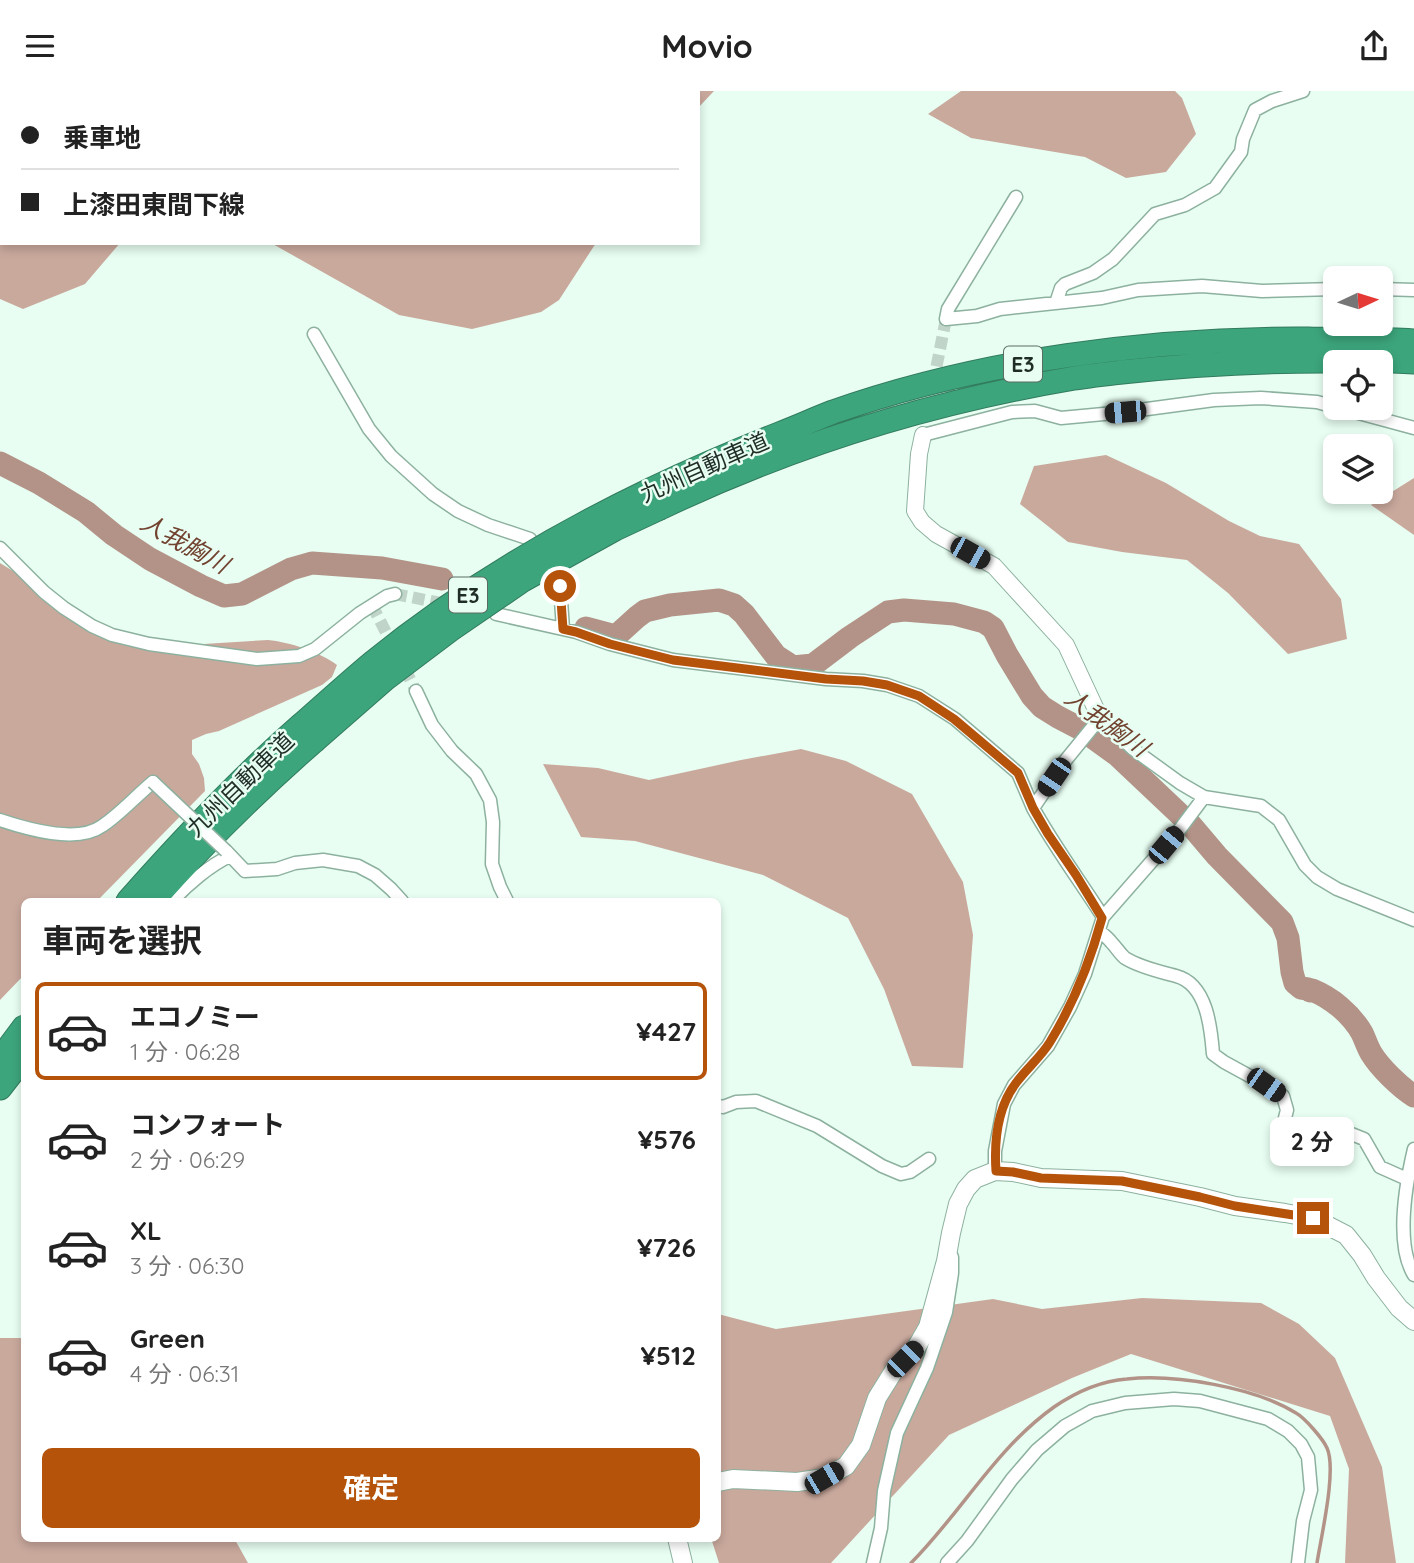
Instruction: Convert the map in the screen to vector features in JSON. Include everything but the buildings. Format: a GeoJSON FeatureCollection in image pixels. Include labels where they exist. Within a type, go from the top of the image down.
{"type":"FeatureCollection","features":[{"type":"Feature","properties":{"kind":"highway","name":"九州自動車道"},"geometry":{"type":"LineString","coordinates":[[131,898],[177,845],[269,753],[307,734],[523,580],[615,529],[704,464],[832,412],[902,390],[974,372],[1073,355],[1167,344],[1270,339],[1414,341]]}},
{"type":"Feature","properties":{"kind":"highway","name":"九州自動車道"},"geometry":{"type":"LineString","coordinates":[[656,498],[724,479],[835,437],[907,414],[1072,378],[1168,367],[1269,361],[1414,362]]}},
{"type":"Feature","properties":{"kind":"highway","name":"九州自動車道"},"geometry":{"type":"LineString","coordinates":[[156,898],[191,858],[285,767],[307,734]]}},
{"type":"Feature","properties":{"kind":"highway"},"geometry":{"type":"LineString","coordinates":[[0,1059],[21,1031]]}},
{"type":"Feature","properties":{"kind":"highway"},"geometry":{"type":"LineString","coordinates":[[0,1089],[21,1061]]}},
{"type":"Feature","properties":{"kind":"main road"},"geometry":{"type":"LineString","coordinates":[[721,1481],[733,1479],[797,1482],[824,1478],[846,1466],[861,1445],[877,1398],[895,1369],[916,1348],[928,1327],[958,1204],[975,1179],[996,1171],[1041,1178],[1122,1181],[1235,1206],[1313,1218],[1346,1235],[1399,1308],[1414,1321]]}},
{"type":"Feature","properties":{"kind":"main road"},"geometry":{"type":"LineString","coordinates":[[678,1542],[682,1563]]}},
{"type":"Feature","properties":{"kind":"street"},"geometry":{"type":"LineString","coordinates":[[1056,303],[1065,284],[1114,259],[1155,214],[1185,205],[1215,188],[1241,152],[1243,139],[1255,110],[1272,100],[1303,91]]}},
{"type":"Feature","properties":{"kind":"street"},"geometry":{"type":"LineString","coordinates":[[1016,197],[948,309],[946,319],[977,316],[1000,309],[1138,291],[1202,286],[1262,291],[1323,289]]}},
{"type":"Feature","properties":{"kind":"street"},"geometry":{"type":"LineString","coordinates":[[1393,289],[1414,290]]}},
{"type":"Feature","properties":{"kind":"street"},"geometry":{"type":"LineString","coordinates":[[314,334],[369,429],[391,456],[432,495],[458,511],[530,539]]}},
{"type":"Feature","properties":{"kind":"street"},"geometry":{"type":"LineString","coordinates":[[1323,404],[1261,398],[1214,400],[1061,418],[1035,411],[1012,412],[923,435],[915,511],[922,523],[936,534],[994,566],[1066,645],[1100,718],[1133,749],[1204,797],[1261,806],[1279,820],[1305,865],[1317,877],[1336,889],[1414,920]]}},
{"type":"Feature","properties":{"kind":"street"},"geometry":{"type":"LineString","coordinates":[[1385,420],[1414,428]]}},
{"type":"Feature","properties":{"kind":"street"},"geometry":{"type":"LineString","coordinates":[[0,548],[64,608],[112,635],[149,644],[257,659],[299,656],[315,649],[360,613],[395,594]]}},
{"type":"Feature","properties":{"kind":"street"},"geometry":{"type":"LineString","coordinates":[[560,586],[563,629]]}},
{"type":"Feature","properties":{"kind":"street"},"geometry":{"type":"LineString","coordinates":[[496,614],[576,632],[673,660],[863,681],[887,685],[919,696],[954,719],[1018,773],[1048,834],[1102,918]]}},
{"type":"Feature","properties":{"kind":"street"},"geometry":{"type":"LineString","coordinates":[[416,691],[432,725],[452,751],[475,774],[490,800],[493,822],[492,864],[506,898]]}},
{"type":"Feature","properties":{"kind":"street"},"geometry":{"type":"LineString","coordinates":[[1033,808],[1065,761],[1100,718]]}},
{"type":"Feature","properties":{"kind":"street"},"geometry":{"type":"LineString","coordinates":[[0,820],[36,830],[86,833],[103,826],[153,782],[245,871],[277,869],[295,863],[323,860],[358,866],[375,875],[399,898]]}},
{"type":"Feature","properties":{"kind":"street"},"geometry":{"type":"LineString","coordinates":[[996,1171],[995,1151],[1004,1104],[1014,1085],[1048,1046],[1070,1007],[1085,974],[1102,918],[1180,829],[1204,797]]}},
{"type":"Feature","properties":{"kind":"street"},"geometry":{"type":"LineString","coordinates":[[175,898],[228,853]]}},
{"type":"Feature","properties":{"kind":"street"},"geometry":{"type":"LineString","coordinates":[[1099,931],[1124,957],[1164,974],[1179,976],[1192,985],[1203,1002],[1211,1023],[1213,1054],[1283,1096],[1287,1110],[1284,1122],[1296,1133],[1315,1140],[1349,1133],[1364,1139],[1380,1167],[1406,1179]]}},
{"type":"Feature","properties":{"kind":"street"},"geometry":{"type":"LineString","coordinates":[[0,1104],[21,1072]]}},
{"type":"Feature","properties":{"kind":"street"},"geometry":{"type":"LineString","coordinates":[[721,1107],[736,1102],[756,1101],[817,1126],[882,1166],[901,1174],[910,1172],[929,1159]]}},
{"type":"Feature","properties":{"kind":"street"},"geometry":{"type":"LineString","coordinates":[[1414,1149],[1406,1179],[1404,1242],[1409,1268],[1414,1275]]}},
{"type":"Feature","properties":{"kind":"street"},"geometry":{"type":"LineString","coordinates":[[873,1563],[897,1433],[927,1368],[946,1312],[952,1273],[951,1233]]}},
{"type":"Feature","properties":{"kind":"street"},"geometry":{"type":"LineString","coordinates":[[947,1563],[968,1541],[1037,1450],[1065,1426],[1092,1411],[1125,1403],[1174,1399],[1200,1402],[1268,1419],[1288,1431],[1301,1444],[1308,1457],[1311,1490],[1303,1521],[1298,1563]]}},
{"type":"Feature","properties":{"kind":"shaded area"},"geometry":{"type":"Polygon","coordinates":[[[700,91],[714,91],[700,106],[700,91]]]}},
{"type":"Feature","properties":{"kind":"shaded area"},"geometry":{"type":"Polygon","coordinates":[[[961,91],[1175,91],[1182,98],[1196,134],[1166,172],[1126,178],[1085,157],[971,138],[928,114],[961,91]]]}},
{"type":"Feature","properties":{"kind":"shaded area"},"geometry":{"type":"Polygon","coordinates":[[[0,245],[118,245],[85,284],[23,309],[0,299],[0,245]]]}},
{"type":"Feature","properties":{"kind":"shaded area"},"geometry":{"type":"Polygon","coordinates":[[[275,245],[595,245],[559,300],[541,312],[472,329],[399,315],[275,245]]]}},
{"type":"Feature","properties":{"kind":"shaded area"},"geometry":{"type":"Polygon","coordinates":[[[1106,455],[1166,483],[1229,521],[1260,536],[1299,544],[1341,599],[1347,639],[1288,654],[1228,593],[1187,560],[1068,542],[1020,504],[1034,466],[1106,455]]]}},
{"type":"Feature","properties":{"kind":"shaded area"},"geometry":{"type":"Polygon","coordinates":[[[1414,478],[1414,535],[1371,505],[1393,504],[1393,491],[1414,478]]]}},
{"type":"Feature","properties":{"kind":"shaded area"},"geometry":{"type":"Polygon","coordinates":[[[0,563],[139,648],[268,640],[304,648],[337,665],[332,677],[322,685],[219,731],[192,740],[192,754],[204,778],[205,791],[100,898],[21,898],[21,978],[0,1000],[0,563]]]}},
{"type":"Feature","properties":{"kind":"shaded area"},"geometry":{"type":"Polygon","coordinates":[[[801,749],[846,761],[912,794],[963,882],[973,935],[963,1068],[912,1066],[884,989],[848,918],[763,875],[635,841],[581,837],[543,764],[598,768],[649,780],[801,749]]]}},
{"type":"Feature","properties":{"kind":"shaded area"},"geometry":{"type":"Polygon","coordinates":[[[1142,1298],[1261,1303],[1299,1324],[1335,1358],[1382,1467],[1396,1563],[1345,1563],[1349,1469],[1330,1416],[1131,1354],[949,1435],[831,1563],[719,1563],[712,1542],[721,1542],[721,1315],[776,1329],[993,1299],[1042,1309],[1142,1298]]]}},
{"type":"Feature","properties":{"kind":"shaded area"},"geometry":{"type":"Polygon","coordinates":[[[0,1338],[21,1338],[21,1542],[236,1542],[248,1563],[0,1563],[0,1338]]]}},
{"type":"Feature","properties":{"kind":"waterway","name":"人我胸川"},"geometry":{"type":"LineString","coordinates":[[0,463],[86,512],[150,559],[224,596],[242,594],[291,569],[312,563],[382,568],[442,579]]}},
{"type":"Feature","properties":{"kind":"waterway","name":"人我胸川"},"geometry":{"type":"LineString","coordinates":[[586,628],[616,636],[645,611],[670,605],[719,600],[734,605],[744,614],[776,656],[793,667],[813,665],[888,612],[904,610],[954,614],[984,622],[993,628],[1032,696],[1042,707],[1081,729],[1117,755],[1189,823],[1217,856],[1282,922],[1288,938],[1295,983],[1301,988],[1327,997],[1347,1013],[1358,1026],[1380,1065],[1414,1096]]}},
{"type":"Feature","properties":{"kind":"waterway"},"geometry":{"type":"LineString","coordinates":[[911,1563],[1014,1442],[1054,1407],[1098,1385],[1117,1380],[1146,1378],[1190,1381],[1237,1389],[1279,1404],[1309,1424],[1325,1444],[1330,1458],[1325,1521],[1317,1563]]}},
{"type":"Feature","properties":{"kind":"tunnel"},"geometry":{"type":"LineString","coordinates":[[933,384],[946,319]]}},
{"type":"Feature","properties":{"kind":"tunnel"},"geometry":{"type":"LineString","coordinates":[[395,594],[451,605]]}},
{"type":"Feature","properties":{"kind":"tunnel"},"geometry":{"type":"LineString","coordinates":[[372,605],[416,691]]}},
{"type":"Feature","properties":{"kind":"route"},"geometry":{"type":"LineString","coordinates":[[560,586],[563,629],[673,660],[887,685],[919,696],[954,719],[1018,773],[1048,834],[1102,918],[1085,974],[1070,1007],[1048,1046],[1014,1085],[1004,1104],[995,1151],[996,1171],[1041,1178],[1122,1181],[1235,1206],[1313,1218]]}}]}
